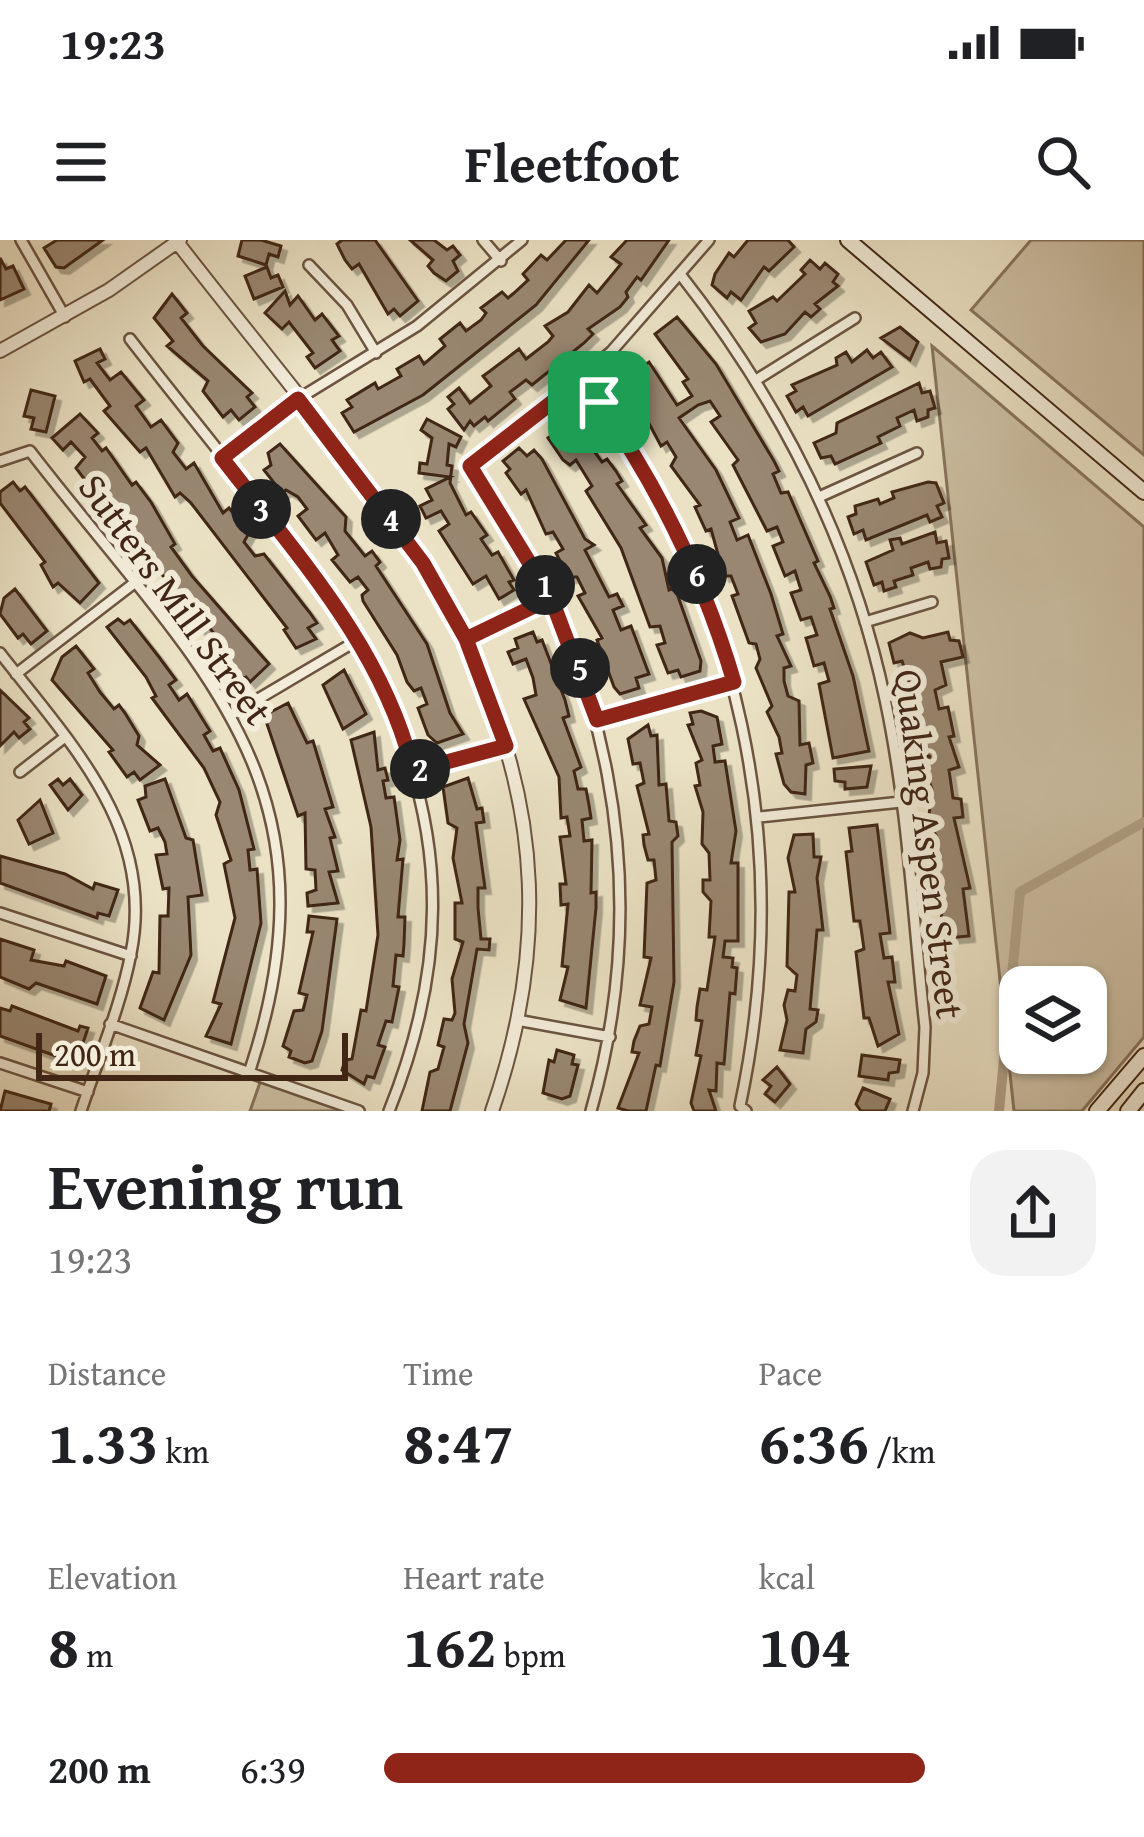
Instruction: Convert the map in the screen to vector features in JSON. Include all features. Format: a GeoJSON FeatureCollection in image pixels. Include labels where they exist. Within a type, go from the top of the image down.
{"type":"FeatureCollection","features":[{"type":"Feature","properties":{"kind":"main road"},"geometry":{"type":"LineString","coordinates":[[848,240],[1144,492]]}},
{"type":"Feature","properties":{"kind":"main road"},"geometry":{"type":"LineString","coordinates":[[1097,1111],[1144,1056]]}},
{"type":"Feature","properties":{"kind":"main road"},"geometry":{"type":"LineString","coordinates":[[1128,1111],[1144,1091]]}},
{"type":"Feature","properties":{"kind":"street"},"geometry":{"type":"LineString","coordinates":[[21,240],[65,317]]}},
{"type":"Feature","properties":{"kind":"street"},"geometry":{"type":"LineString","coordinates":[[483,240],[501,261]]}},
{"type":"Feature","properties":{"kind":"street"},"geometry":{"type":"LineString","coordinates":[[222,458],[298,399],[376,352],[501,261],[522,240]]}},
{"type":"Feature","properties":{"kind":"street"},"geometry":{"type":"LineString","coordinates":[[591,1111],[610,1037],[620,951],[616,815],[597,720],[551,598],[470,466],[582,379],[709,240]]}},
{"type":"Feature","properties":{"kind":"street"},"geometry":{"type":"LineString","coordinates":[[0,351],[65,317],[178,241],[423,563],[466,639],[506,746],[520,807],[527,893],[517,1020],[492,1111]]}},
{"type":"Feature","properties":{"kind":"street"},"geometry":{"type":"LineString","coordinates":[[308,265],[347,305],[376,352]]}},
{"type":"Feature","properties":{"kind":"street","name":"Quaking Aspen Street"},"geometry":{"type":"LineString","coordinates":[[680,274],[757,380],[819,497],[866,622],[901,802],[925,1027],[923,1073],[913,1111]]}},
{"type":"Feature","properties":{"kind":"street"},"geometry":{"type":"LineString","coordinates":[[757,380],[855,319]]}},
{"type":"Feature","properties":{"kind":"street"},"geometry":{"type":"LineString","coordinates":[[130,339],[358,640],[389,702],[413,771],[430,876],[429,949],[412,1048],[389,1111]]}},
{"type":"Feature","properties":{"kind":"street"},"geometry":{"type":"LineString","coordinates":[[582,379],[670,516],[706,597],[734,682],[760,817],[761,974],[743,1109]]}},
{"type":"Feature","properties":{"kind":"street","name":"Sutters Mill Street"},"geometry":{"type":"LineString","coordinates":[[0,461],[30,451],[231,715],[266,792],[283,881],[278,972],[250,1070]]}},
{"type":"Feature","properties":{"kind":"street"},"geometry":{"type":"LineString","coordinates":[[819,497],[916,453]]}},
{"type":"Feature","properties":{"kind":"street"},"geometry":{"type":"LineString","coordinates":[[16,674],[133,584]]}},
{"type":"Feature","properties":{"kind":"street"},"geometry":{"type":"LineString","coordinates":[[466,639],[551,598]]}},
{"type":"Feature","properties":{"kind":"street"},"geometry":{"type":"LineString","coordinates":[[866,622],[932,602]]}},
{"type":"Feature","properties":{"kind":"street"},"geometry":{"type":"LineString","coordinates":[[231,715],[358,640]]}},
{"type":"Feature","properties":{"kind":"street"},"geometry":{"type":"LineString","coordinates":[[0,653],[111,802],[128,846],[136,893],[131,956],[81,1111]]}},
{"type":"Feature","properties":{"kind":"street"},"geometry":{"type":"LineString","coordinates":[[597,720],[734,682]]}},
{"type":"Feature","properties":{"kind":"street"},"geometry":{"type":"LineString","coordinates":[[20,772],[65,737]]}},
{"type":"Feature","properties":{"kind":"street"},"geometry":{"type":"LineString","coordinates":[[413,771],[506,746]]}},
{"type":"Feature","properties":{"kind":"street"},"geometry":{"type":"LineString","coordinates":[[760,817],[901,802]]}},
{"type":"Feature","properties":{"kind":"street"},"geometry":{"type":"LineString","coordinates":[[0,913],[131,956]]}},
{"type":"Feature","properties":{"kind":"street"},"geometry":{"type":"LineString","coordinates":[[517,1020],[610,1037]]}},
{"type":"Feature","properties":{"kind":"street"},"geometry":{"type":"LineString","coordinates":[[110,1024],[359,1111]]}},
{"type":"Feature","properties":{"kind":"street"},"geometry":{"type":"LineString","coordinates":[[0,1063],[88,1092]]}},
{"type":"Feature","properties":{"kind":"shaded area"},"geometry":{"type":"Polygon","coordinates":[[[1031,240],[1144,240],[1144,455],[971,310],[1031,240]]]}},
{"type":"Feature","properties":{"kind":"shaded area"},"geometry":{"type":"Polygon","coordinates":[[[932,346],[1144,527],[1144,1037],[1082,1111],[1014,1111],[1010,1074],[1107,1074],[1107,966],[999,966],[999,971],[932,346]]]}},
{"type":"Feature","properties":{"kind":"shaded area"},"geometry":{"type":"Polygon","coordinates":[[[263,1074],[359,1111],[250,1111],[263,1074]]]}},
{"type":"Feature","properties":{"kind":"building"},"geometry":{"type":"Polygon","coordinates":[[[57,240],[103,240],[64,268],[56,267],[44,248],[57,240]]]}},
{"type":"Feature","properties":{"kind":"building"},"geometry":{"type":"Polygon","coordinates":[[[242,240],[281,246],[278,257],[269,254],[266,265],[238,256],[242,240]]]}},
{"type":"Feature","properties":{"kind":"building"},"geometry":{"type":"Polygon","coordinates":[[[375,240],[418,301],[400,316],[394,309],[388,314],[359,264],[352,269],[345,260],[337,244],[375,240]]]}},
{"type":"Feature","properties":{"kind":"building"},"geometry":{"type":"Polygon","coordinates":[[[410,240],[434,240],[447,250],[453,246],[460,255],[453,261],[458,271],[446,281],[428,266],[433,260],[410,240]]]}},
{"type":"Feature","properties":{"kind":"building"},"geometry":{"type":"Polygon","coordinates":[[[566,240],[589,240],[536,305],[423,395],[354,432],[342,413],[352,407],[347,400],[375,383],[378,389],[401,376],[397,369],[419,356],[424,364],[445,346],[440,339],[460,323],[466,331],[481,320],[486,313],[481,308],[502,292],[508,298],[528,280],[523,274],[541,255],[547,260],[566,240]]]}},
{"type":"Feature","properties":{"kind":"building"},"geometry":{"type":"Polygon","coordinates":[[[627,240],[669,240],[641,280],[637,277],[626,292],[628,297],[620,307],[588,329],[593,334],[584,343],[532,385],[526,380],[510,392],[515,399],[488,421],[485,417],[474,426],[470,421],[464,430],[448,409],[454,404],[448,397],[459,388],[470,403],[491,386],[483,376],[519,349],[526,359],[548,342],[553,336],[545,326],[568,312],[589,285],[597,293],[621,264],[611,257],[627,240]]]}},
{"type":"Feature","properties":{"kind":"building"},"geometry":{"type":"Polygon","coordinates":[[[748,240],[788,240],[794,247],[769,271],[764,267],[741,300],[731,292],[727,298],[712,285],[715,274],[729,253],[734,257],[748,240]]]}},
{"type":"Feature","properties":{"kind":"building"},"geometry":{"type":"Polygon","coordinates":[[[0,258],[6,269],[13,266],[24,289],[0,300],[0,258]]]}},
{"type":"Feature","properties":{"kind":"building"},"geometry":{"type":"Polygon","coordinates":[[[810,260],[820,269],[825,263],[838,274],[833,282],[838,286],[815,304],[820,309],[811,317],[805,312],[785,334],[761,342],[749,328],[756,323],[749,311],[773,297],[777,301],[805,274],[801,270],[810,260]]]}},
{"type":"Feature","properties":{"kind":"building"},"geometry":{"type":"Polygon","coordinates":[[[267,267],[271,278],[278,275],[283,287],[254,299],[245,276],[267,267]]]}},
{"type":"Feature","properties":{"kind":"building"},"geometry":{"type":"Polygon","coordinates":[[[285,291],[290,305],[298,296],[315,320],[322,314],[339,336],[332,340],[340,351],[315,368],[307,357],[313,353],[289,322],[282,329],[265,313],[285,291]]]}},
{"type":"Feature","properties":{"kind":"building"},"geometry":{"type":"Polygon","coordinates":[[[172,294],[187,313],[181,318],[203,346],[252,393],[247,397],[255,407],[239,420],[231,410],[223,417],[203,391],[208,381],[167,346],[173,341],[154,318],[172,294]]]}},
{"type":"Feature","properties":{"kind":"building"},"geometry":{"type":"Polygon","coordinates":[[[677,317],[716,364],[779,471],[773,474],[781,493],[788,492],[818,561],[814,563],[830,596],[853,676],[869,751],[833,758],[819,684],[829,681],[824,663],[814,666],[806,638],[817,635],[811,617],[801,620],[791,593],[801,590],[795,571],[785,576],[773,546],[783,542],[777,527],[767,531],[733,465],[738,460],[711,422],[720,416],[710,401],[698,405],[679,418],[716,470],[739,518],[730,522],[737,540],[748,535],[771,594],[783,634],[777,636],[791,666],[784,668],[784,681],[788,696],[799,701],[800,745],[809,743],[813,763],[806,765],[805,794],[791,792],[784,784],[776,754],[782,753],[779,737],[767,712],[772,706],[756,668],[760,659],[756,644],[749,643],[732,596],[738,594],[731,576],[724,576],[711,529],[706,531],[695,507],[700,505],[671,466],[676,457],[667,442],[661,446],[638,403],[634,406],[619,385],[618,372],[633,361],[639,369],[649,362],[677,405],[692,396],[683,382],[688,379],[655,334],[677,317]]]}},
{"type":"Feature","properties":{"kind":"building"},"geometry":{"type":"Polygon","coordinates":[[[900,327],[918,342],[910,360],[881,338],[900,327]]]}},
{"type":"Feature","properties":{"kind":"building"},"geometry":{"type":"Polygon","coordinates":[[[100,349],[105,359],[97,363],[110,380],[121,372],[144,400],[136,406],[151,427],[161,420],[178,443],[173,452],[186,469],[194,463],[223,513],[229,508],[249,533],[244,542],[255,556],[264,554],[310,613],[317,623],[308,628],[316,639],[296,648],[287,628],[191,503],[180,493],[175,497],[146,448],[140,452],[104,411],[110,406],[90,379],[84,382],[75,361],[100,349]]]}},
{"type":"Feature","properties":{"kind":"building"},"geometry":{"type":"Polygon","coordinates":[[[867,350],[873,358],[881,352],[892,367],[808,416],[803,407],[796,412],[787,396],[796,391],[792,385],[837,365],[836,358],[846,352],[852,362],[867,350]]]}},
{"type":"Feature","properties":{"kind":"building"},"geometry":{"type":"Polygon","coordinates":[[[919,383],[922,393],[930,391],[935,408],[928,410],[928,417],[917,421],[914,410],[897,418],[900,426],[878,437],[881,443],[835,464],[831,456],[821,458],[814,443],[836,433],[837,423],[919,383]]]}},
{"type":"Feature","properties":{"kind":"building"},"geometry":{"type":"Polygon","coordinates":[[[31,390],[55,396],[46,432],[31,429],[34,418],[24,416],[31,390]]]}},
{"type":"Feature","properties":{"kind":"building"},"geometry":{"type":"Polygon","coordinates":[[[568,413],[588,430],[594,439],[588,443],[616,471],[622,481],[617,484],[646,525],[640,528],[662,558],[669,590],[675,588],[701,661],[700,671],[681,677],[678,670],[668,673],[657,645],[665,643],[660,626],[650,627],[621,548],[586,491],[592,486],[576,460],[570,465],[563,460],[548,438],[558,431],[553,423],[568,413]]]}},
{"type":"Feature","properties":{"kind":"building"},"geometry":{"type":"Polygon","coordinates":[[[80,414],[98,433],[92,438],[102,451],[106,448],[132,485],[136,482],[151,502],[175,544],[171,547],[192,576],[269,664],[250,682],[246,677],[237,681],[213,645],[219,640],[208,626],[201,630],[183,608],[189,603],[147,559],[151,552],[138,533],[131,539],[113,516],[121,510],[103,491],[97,496],[76,468],[85,457],[71,442],[63,450],[52,438],[80,414]]]}},
{"type":"Feature","properties":{"kind":"building"},"geometry":{"type":"Polygon","coordinates":[[[427,419],[461,437],[456,447],[449,444],[447,465],[452,466],[450,483],[466,515],[471,512],[487,535],[481,539],[492,555],[498,552],[514,580],[509,582],[514,590],[499,599],[486,576],[473,584],[439,531],[449,524],[441,511],[426,518],[420,506],[432,500],[426,489],[450,477],[419,473],[420,463],[427,464],[432,438],[421,430],[427,419]]]}},
{"type":"Feature","properties":{"kind":"building"},"geometry":{"type":"Polygon","coordinates":[[[280,444],[346,517],[345,531],[365,556],[372,551],[380,562],[376,566],[427,644],[450,713],[463,734],[437,743],[428,735],[418,708],[427,704],[421,688],[414,691],[407,682],[397,655],[363,601],[368,590],[358,577],[350,582],[332,560],[338,555],[325,533],[316,540],[298,516],[307,509],[298,497],[286,490],[282,493],[264,470],[271,465],[268,453],[280,444]]]}},
{"type":"Feature","properties":{"kind":"building"},"geometry":{"type":"Polygon","coordinates":[[[519,448],[527,456],[534,450],[542,459],[585,539],[594,545],[585,550],[609,597],[617,594],[623,606],[613,610],[621,630],[631,626],[649,674],[636,678],[639,688],[620,694],[614,687],[597,640],[602,638],[578,596],[585,593],[577,577],[568,577],[556,553],[563,549],[553,532],[546,534],[526,490],[521,494],[506,473],[510,469],[503,461],[519,448]]]}},
{"type":"Feature","properties":{"kind":"building"},"geometry":{"type":"Polygon","coordinates":[[[13,482],[20,491],[25,487],[99,583],[80,603],[58,583],[53,587],[41,565],[45,562],[0,503],[0,492],[13,482]]]}},
{"type":"Feature","properties":{"kind":"building"},"geometry":{"type":"Polygon","coordinates":[[[936,483],[944,503],[937,506],[942,517],[930,522],[927,515],[866,540],[863,530],[854,534],[848,517],[856,514],[855,506],[878,499],[880,504],[894,498],[892,492],[936,483]]]}},
{"type":"Feature","properties":{"kind":"building"},"geometry":{"type":"Polygon","coordinates":[[[935,532],[937,543],[946,541],[949,558],[942,559],[941,567],[930,569],[928,562],[911,568],[913,575],[894,581],[896,587],[884,591],[882,582],[874,585],[866,562],[893,550],[890,540],[900,538],[902,544],[935,532]]]}},
{"type":"Feature","properties":{"kind":"building"},"geometry":{"type":"Polygon","coordinates":[[[15,589],[47,631],[31,644],[23,634],[18,638],[0,614],[4,598],[15,589]]]}},
{"type":"Feature","properties":{"kind":"building"},"geometry":{"type":"Polygon","coordinates":[[[118,619],[124,624],[130,620],[159,657],[176,680],[169,685],[179,700],[187,694],[210,731],[204,735],[213,751],[220,748],[239,790],[254,849],[248,850],[250,870],[257,869],[261,923],[231,1044],[206,1036],[221,1004],[213,1002],[235,918],[224,864],[231,860],[216,815],[220,802],[204,768],[152,698],[156,696],[146,677],[107,627],[118,619]]]}},
{"type":"Feature","properties":{"kind":"building"},"geometry":{"type":"Polygon","coordinates":[[[533,632],[537,642],[542,640],[565,700],[569,716],[563,718],[581,767],[574,771],[578,789],[586,789],[591,818],[582,820],[584,841],[592,840],[591,893],[596,892],[586,1008],[560,1000],[568,967],[562,966],[568,904],[561,905],[560,884],[566,884],[560,837],[570,836],[567,817],[561,818],[559,777],[524,699],[536,695],[533,678],[526,659],[513,664],[508,652],[518,648],[515,639],[533,632]]]}},
{"type":"Feature","properties":{"kind":"building"},"geometry":{"type":"Polygon","coordinates":[[[948,632],[950,640],[959,641],[963,657],[941,662],[946,685],[935,690],[939,709],[948,707],[954,736],[949,737],[959,767],[949,770],[953,798],[961,799],[963,817],[954,818],[970,888],[963,889],[969,936],[947,938],[946,929],[940,930],[943,903],[934,872],[939,871],[936,835],[928,824],[932,789],[922,763],[928,761],[913,715],[920,714],[902,661],[894,663],[889,643],[910,633],[923,638],[948,632]]]}},
{"type":"Feature","properties":{"kind":"building"},"geometry":{"type":"Polygon","coordinates":[[[76,646],[94,669],[88,673],[100,692],[114,709],[119,705],[125,713],[139,736],[137,745],[160,765],[140,780],[134,772],[127,777],[109,752],[113,750],[52,680],[62,657],[76,646]]]}},
{"type":"Feature","properties":{"kind":"building"},"geometry":{"type":"Polygon","coordinates":[[[344,670],[366,714],[343,729],[323,685],[344,670]]]}},
{"type":"Feature","properties":{"kind":"building"},"geometry":{"type":"Polygon","coordinates":[[[0,690],[29,718],[24,722],[30,729],[19,738],[14,732],[0,746],[0,690]]]}},
{"type":"Feature","properties":{"kind":"building"},"geometry":{"type":"Polygon","coordinates":[[[288,703],[307,743],[313,741],[333,807],[325,809],[335,837],[330,838],[338,871],[329,872],[338,903],[308,906],[307,893],[316,890],[315,870],[306,869],[305,813],[298,816],[265,715],[288,703]]]}},
{"type":"Feature","properties":{"kind":"building"},"geometry":{"type":"Polygon","coordinates":[[[690,713],[717,717],[722,744],[713,746],[715,762],[725,761],[736,831],[731,863],[738,863],[738,941],[725,941],[723,957],[733,958],[732,967],[737,968],[735,994],[730,993],[724,1064],[717,1063],[716,1091],[709,1090],[716,1111],[694,1111],[691,1103],[701,1056],[696,1055],[702,1021],[696,1020],[697,1007],[700,989],[707,990],[715,937],[709,937],[711,901],[703,892],[703,880],[710,880],[709,853],[702,844],[703,812],[695,786],[700,785],[696,763],[702,760],[688,725],[693,724],[690,713]]]}},
{"type":"Feature","properties":{"kind":"building"},"geometry":{"type":"Polygon","coordinates":[[[648,725],[651,736],[657,735],[659,785],[666,784],[669,821],[676,822],[678,836],[672,842],[674,982],[660,1066],[656,1065],[646,1111],[628,1111],[618,1108],[639,1053],[632,1052],[634,1041],[640,1026],[649,1024],[652,1007],[640,1005],[651,958],[644,957],[647,883],[656,880],[654,860],[648,860],[644,845],[643,835],[649,834],[637,786],[644,783],[640,763],[633,764],[628,739],[648,725]]]}},
{"type":"Feature","properties":{"kind":"building"},"geometry":{"type":"Polygon","coordinates":[[[374,732],[378,770],[385,768],[388,780],[383,781],[386,798],[394,797],[400,840],[397,860],[403,859],[398,917],[405,917],[403,956],[396,955],[393,986],[399,987],[392,1022],[386,1021],[378,1045],[385,1047],[374,1078],[367,1076],[364,1084],[342,1070],[345,1060],[352,1059],[361,1010],[366,1011],[378,935],[371,827],[351,740],[374,732]]]}},
{"type":"Feature","properties":{"kind":"building"},"geometry":{"type":"Polygon","coordinates":[[[871,766],[867,787],[845,789],[845,782],[835,781],[834,769],[871,766]]]}},
{"type":"Feature","properties":{"kind":"building"},"geometry":{"type":"Polygon","coordinates":[[[468,778],[484,822],[476,823],[485,888],[478,888],[478,908],[481,939],[490,939],[489,950],[477,949],[464,1024],[468,1043],[450,1111],[422,1111],[430,1072],[438,1069],[444,1047],[438,1045],[444,1019],[452,1020],[455,1013],[452,979],[463,942],[455,939],[455,903],[462,903],[453,858],[457,828],[448,823],[443,787],[468,778]]]}},
{"type":"Feature","properties":{"kind":"building"},"geometry":{"type":"Polygon","coordinates":[[[58,779],[63,785],[70,779],[82,795],[68,810],[50,785],[58,779]]]}},
{"type":"Feature","properties":{"kind":"building"},"geometry":{"type":"Polygon","coordinates":[[[165,779],[186,838],[193,840],[202,895],[188,897],[191,955],[164,1020],[140,1008],[153,972],[159,973],[160,916],[168,916],[169,888],[163,889],[156,855],[167,854],[158,828],[150,831],[138,800],[146,797],[145,786],[165,779]]]}},
{"type":"Feature","properties":{"kind":"building"},"geometry":{"type":"Polygon","coordinates":[[[40,800],[53,833],[29,844],[18,820],[40,800]]]}},
{"type":"Feature","properties":{"kind":"building"},"geometry":{"type":"Polygon","coordinates":[[[877,825],[890,933],[880,934],[884,958],[892,957],[895,982],[888,982],[899,1034],[878,1046],[869,1018],[864,1018],[856,952],[864,949],[860,921],[854,921],[846,852],[852,851],[849,828],[877,825]]]}},
{"type":"Feature","properties":{"kind":"building"},"geometry":{"type":"Polygon","coordinates":[[[813,834],[814,857],[821,857],[817,878],[823,930],[817,930],[810,1009],[818,1010],[816,1022],[806,1029],[803,1053],[780,1050],[787,1020],[784,1005],[788,990],[795,991],[797,975],[787,966],[789,892],[795,892],[788,858],[794,835],[813,834]]]}},
{"type":"Feature","properties":{"kind":"building"},"geometry":{"type":"Polygon","coordinates":[[[0,856],[65,874],[93,889],[95,883],[118,890],[109,916],[98,913],[97,918],[0,883],[0,856]]]}},
{"type":"Feature","properties":{"kind":"building"},"geometry":{"type":"Polygon","coordinates":[[[309,916],[337,919],[322,1031],[312,1061],[305,1063],[289,1057],[291,1051],[283,1046],[294,1011],[303,1010],[307,995],[299,993],[313,932],[307,932],[309,916]]]}},
{"type":"Feature","properties":{"kind":"building"},"geometry":{"type":"Polygon","coordinates":[[[0,939],[34,950],[31,960],[64,966],[66,961],[106,976],[97,1004],[36,983],[29,989],[0,977],[0,939]]]}},
{"type":"Feature","properties":{"kind":"building"},"geometry":{"type":"Polygon","coordinates":[[[12,1006],[78,1031],[80,1026],[88,1028],[79,1055],[70,1052],[67,1060],[0,1036],[0,1008],[10,1011],[12,1006]]]}},
{"type":"Feature","properties":{"kind":"building"},"geometry":{"type":"Polygon","coordinates":[[[557,1050],[574,1055],[572,1064],[578,1065],[570,1096],[562,1099],[543,1093],[549,1060],[554,1062],[557,1050]]]}},
{"type":"Feature","properties":{"kind":"building"},"geometry":{"type":"Polygon","coordinates":[[[862,1055],[900,1060],[898,1072],[889,1073],[888,1080],[859,1076],[862,1055]]]}},
{"type":"Feature","properties":{"kind":"building"},"geometry":{"type":"Polygon","coordinates":[[[777,1067],[790,1084],[775,1102],[765,1094],[771,1086],[763,1080],[777,1067]]]}},
{"type":"Feature","properties":{"kind":"building"},"geometry":{"type":"Polygon","coordinates":[[[863,1088],[890,1099],[885,1111],[861,1111],[856,1104],[863,1088]]]}},
{"type":"Feature","properties":{"kind":"building"},"geometry":{"type":"Polygon","coordinates":[[[5,1091],[51,1104],[49,1111],[0,1111],[5,1091]]]}},
{"type":"Feature","properties":{"kind":"waterway"},"geometry":{"type":"LineString","coordinates":[[999,1111],[1020,892],[1144,822]]}},
{"type":"Feature","properties":{"kind":"route"},"geometry":{"type":"LineString","coordinates":[[599,402],[582,379],[470,466],[551,598],[466,639],[506,746],[413,771],[389,702],[358,640],[222,458],[298,399],[423,563],[466,639],[551,598],[597,720],[734,682],[706,597],[670,516],[599,402]]}}]}
